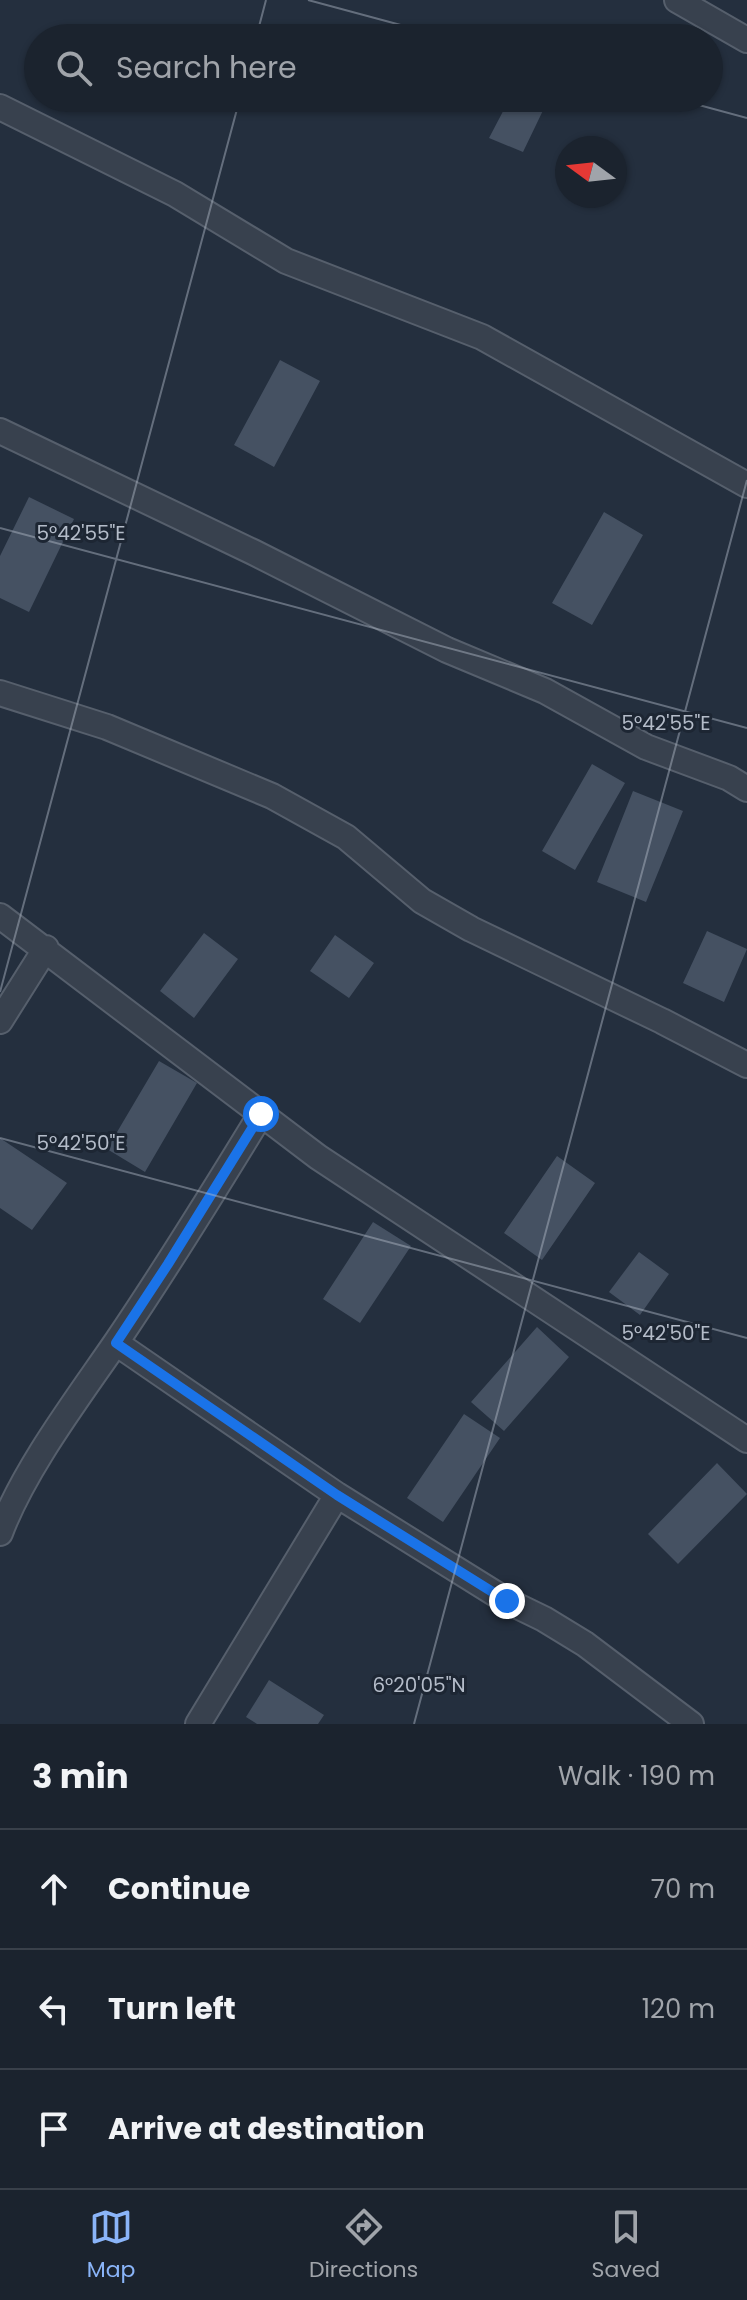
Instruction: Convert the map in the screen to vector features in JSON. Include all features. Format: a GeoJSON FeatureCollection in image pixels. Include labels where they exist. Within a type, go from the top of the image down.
{"type":"FeatureCollection","features":[{"type":"Feature","properties":{"kind":"street"},"geometry":{"type":"LineString","coordinates":[[677,0],[719,24]]}},
{"type":"Feature","properties":{"kind":"street"},"geometry":{"type":"LineString","coordinates":[[723,26],[747,40]]}},
{"type":"Feature","properties":{"kind":"street"},"geometry":{"type":"LineString","coordinates":[[0,107],[175,194],[286,261],[482,337],[747,485]]}},
{"type":"Feature","properties":{"kind":"street"},"geometry":{"type":"LineString","coordinates":[[0,431],[253,552],[447,650],[545,691],[646,747],[729,778],[747,789]]}},
{"type":"Feature","properties":{"kind":"street"},"geometry":{"type":"LineString","coordinates":[[0,693],[107,727],[272,796],[346,837],[422,901],[471,929],[747,1065]]}},
{"type":"Feature","properties":{"kind":"street"},"geometry":{"type":"LineString","coordinates":[[0,916],[318,1157],[747,1440]]}},
{"type":"Feature","properties":{"kind":"street"},"geometry":{"type":"LineString","coordinates":[[0,1021],[46,948]]}},
{"type":"Feature","properties":{"kind":"street"},"geometry":{"type":"LineString","coordinates":[[0,1533],[7,1515],[55,1433],[168,1264],[261,1114]]}},
{"type":"Feature","properties":{"kind":"street"},"geometry":{"type":"LineString","coordinates":[[116,1343],[337,1495],[507,1601],[585,1644],[691,1724]]}},
{"type":"Feature","properties":{"kind":"street"},"geometry":{"type":"LineString","coordinates":[[198,1724],[337,1495]]}},
{"type":"Feature","properties":{"kind":"building"},"geometry":{"type":"Polygon","coordinates":[[[503,112],[542,112],[523,152],[489,138],[503,112]]]}},
{"type":"Feature","properties":{"kind":"building"},"geometry":{"type":"Polygon","coordinates":[[[280,360],[320,381],[274,467],[234,445],[280,360]]]}},
{"type":"Feature","properties":{"kind":"building"},"geometry":{"type":"Polygon","coordinates":[[[29,497],[74,519],[29,612],[0,598],[0,556],[29,497]]]}},
{"type":"Feature","properties":{"kind":"building"},"geometry":{"type":"Polygon","coordinates":[[[604,512],[643,535],[592,625],[552,603],[604,512]]]}},
{"type":"Feature","properties":{"kind":"building"},"geometry":{"type":"Polygon","coordinates":[[[592,764],[625,783],[575,870],[542,851],[592,764]]]}},
{"type":"Feature","properties":{"kind":"building"},"geometry":{"type":"Polygon","coordinates":[[[633,791],[683,811],[646,902],[597,882],[633,791]]]}},
{"type":"Feature","properties":{"kind":"building"},"geometry":{"type":"Polygon","coordinates":[[[707,931],[747,949],[724,1002],[683,983],[707,931]]]}},
{"type":"Feature","properties":{"kind":"building"},"geometry":{"type":"Polygon","coordinates":[[[204,933],[238,959],[194,1018],[160,991],[204,933]]]}},
{"type":"Feature","properties":{"kind":"building"},"geometry":{"type":"Polygon","coordinates":[[[335,935],[374,963],[349,998],[310,971],[335,935]]]}},
{"type":"Feature","properties":{"kind":"building"},"geometry":{"type":"Polygon","coordinates":[[[159,1061],[197,1083],[145,1172],[107,1149],[159,1061]]]}},
{"type":"Feature","properties":{"kind":"building"},"geometry":{"type":"Polygon","coordinates":[[[0,1138],[67,1183],[32,1230],[0,1208],[0,1138]]]}},
{"type":"Feature","properties":{"kind":"building"},"geometry":{"type":"Polygon","coordinates":[[[557,1156],[595,1183],[542,1260],[504,1233],[557,1156]]]}},
{"type":"Feature","properties":{"kind":"building"},"geometry":{"type":"Polygon","coordinates":[[[373,1222],[411,1246],[360,1323],[323,1299],[373,1222]]]}},
{"type":"Feature","properties":{"kind":"building"},"geometry":{"type":"Polygon","coordinates":[[[639,1252],[669,1274],[640,1315],[609,1292],[639,1252]]]}},
{"type":"Feature","properties":{"kind":"building"},"geometry":{"type":"Polygon","coordinates":[[[537,1327],[569,1357],[504,1431],[471,1402],[537,1327]]]}},
{"type":"Feature","properties":{"kind":"building"},"geometry":{"type":"Polygon","coordinates":[[[464,1414],[500,1438],[443,1522],[407,1498],[464,1414]]]}},
{"type":"Feature","properties":{"kind":"building"},"geometry":{"type":"Polygon","coordinates":[[[717,1463],[747,1494],[678,1564],[648,1534],[717,1463]]]}},
{"type":"Feature","properties":{"kind":"building"},"geometry":{"type":"Polygon","coordinates":[[[269,1680],[324,1715],[318,1724],[257,1724],[246,1717],[269,1680]]]}},
{"type":"Feature","properties":{"kind":"route"},"geometry":{"type":"LineString","coordinates":[[261,1114],[116,1343],[337,1495],[507,1601]]}}]}
